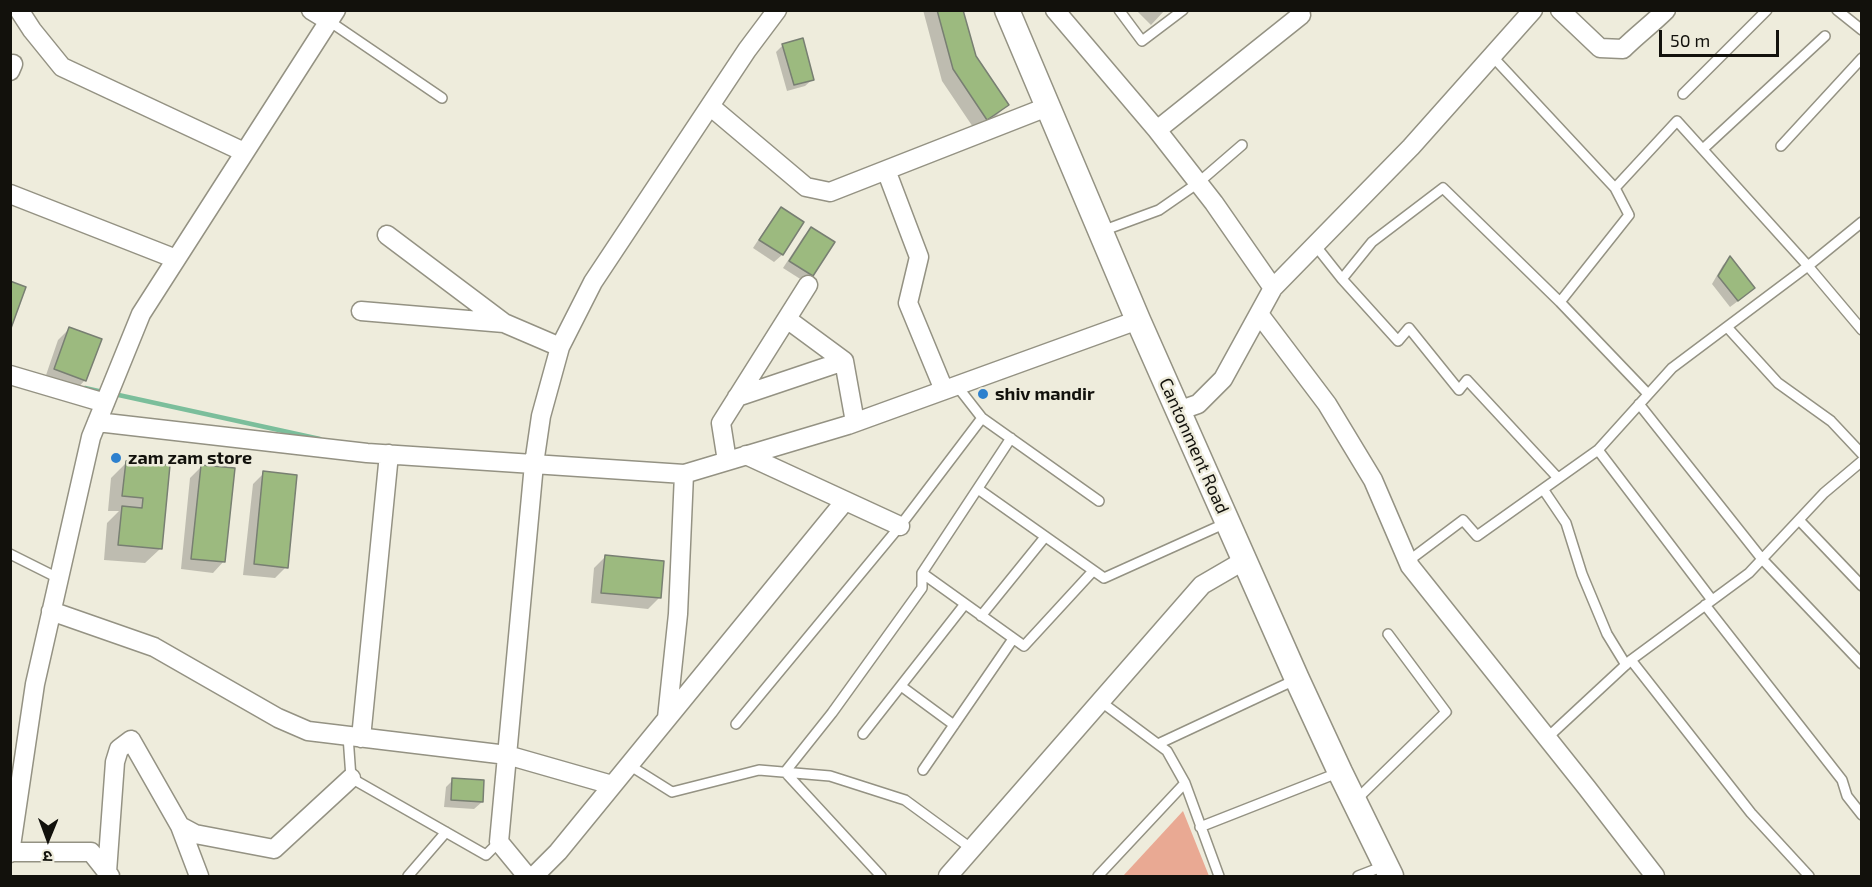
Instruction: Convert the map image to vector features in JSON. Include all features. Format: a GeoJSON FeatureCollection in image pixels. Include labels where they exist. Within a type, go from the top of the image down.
{"type":"FeatureCollection","features":[{"type":"Feature","properties":{"kind":"street"},"geometry":{"type":"LineString","coordinates":[[19,10],[62,68],[244,152]]}},
{"type":"Feature","properties":{"kind":"street"},"geometry":{"type":"LineString","coordinates":[[108,874],[91,852],[11,852],[34,684],[91,437],[141,314],[332,16],[311,10]]}},
{"type":"Feature","properties":{"kind":"street"},"geometry":{"type":"LineString","coordinates":[[527,876],[499,842],[534,464],[541,416],[561,347],[593,282],[747,50],[777,10]]}},
{"type":"Feature","properties":{"kind":"street","name":"Cantonment Road"},"geometry":{"type":"LineString","coordinates":[[1007,10],[1178,411],[1297,679],[1389,871]]}},
{"type":"Feature","properties":{"kind":"street"},"geometry":{"type":"LineString","coordinates":[[1056,10],[1157,130],[1273,288]]}},
{"type":"Feature","properties":{"kind":"street"},"geometry":{"type":"LineString","coordinates":[[1178,411],[1198,404],[1223,379],[1273,288],[1411,147],[1533,10]]}},
{"type":"Feature","properties":{"kind":"street"},"geometry":{"type":"LineString","coordinates":[[1560,10],[1600,48],[1623,49],[1666,10]]}},
{"type":"Feature","properties":{"kind":"street"},"geometry":{"type":"LineString","coordinates":[[1157,130],[1301,15]]}},
{"type":"Feature","properties":{"kind":"street"},"geometry":{"type":"LineString","coordinates":[[710,106],[806,187],[830,192],[1047,107]]}},
{"type":"Feature","properties":{"kind":"street"},"geometry":{"type":"LineString","coordinates":[[886,170],[919,257],[908,303],[951,388]]}},
{"type":"Feature","properties":{"kind":"street"},"geometry":{"type":"LineString","coordinates":[[10,194],[176,259]]}},
{"type":"Feature","properties":{"kind":"street"},"geometry":{"type":"LineString","coordinates":[[387,235],[504,322],[561,347]]}},
{"type":"Feature","properties":{"kind":"street"},"geometry":{"type":"LineString","coordinates":[[727,461],[721,423],[808,285]]}},
{"type":"Feature","properties":{"kind":"street"},"geometry":{"type":"LineString","coordinates":[[361,311],[504,322]]}},
{"type":"Feature","properties":{"kind":"street"},"geometry":{"type":"LineString","coordinates":[[1259,314],[1327,404],[1373,480],[1407,562],[1655,876]]}},
{"type":"Feature","properties":{"kind":"street"},"geometry":{"type":"LineString","coordinates":[[786,319],[844,361],[855,422]]}},
{"type":"Feature","properties":{"kind":"street"},"geometry":{"type":"LineString","coordinates":[[97,422],[389,454],[684,474],[855,422],[1138,320]]}},
{"type":"Feature","properties":{"kind":"street"},"geometry":{"type":"LineString","coordinates":[[737,397],[844,361]]}},
{"type":"Feature","properties":{"kind":"street"},"geometry":{"type":"LineString","coordinates":[[10,375],[105,403]]}},
{"type":"Feature","properties":{"kind":"street"},"geometry":{"type":"LineString","coordinates":[[355,737],[389,454]]}},
{"type":"Feature","properties":{"kind":"street"},"geometry":{"type":"LineString","coordinates":[[746,455],[900,526]]}},
{"type":"Feature","properties":{"kind":"street"},"geometry":{"type":"LineString","coordinates":[[667,718],[678,614],[684,474]]}},
{"type":"Feature","properties":{"kind":"street"},"geometry":{"type":"LineString","coordinates":[[534,876],[558,852],[845,501]]}},
{"type":"Feature","properties":{"kind":"street"},"geometry":{"type":"LineString","coordinates":[[948,876],[1202,585],[1245,560]]}},
{"type":"Feature","properties":{"kind":"street"},"geometry":{"type":"LineString","coordinates":[[51,611],[154,647],[278,718],[308,731],[507,755],[612,785]]}},
{"type":"Feature","properties":{"kind":"street"},"geometry":{"type":"LineString","coordinates":[[108,874],[115,762],[119,748],[131,740],[180,826],[199,876]]}},
{"type":"Feature","properties":{"kind":"street"},"geometry":{"type":"LineString","coordinates":[[180,826],[195,834],[274,849],[351,778]]}},
{"type":"Feature","properties":{"kind":"lane"},"geometry":{"type":"LineString","coordinates":[[1119,10],[1142,41],[1183,10]]}},
{"type":"Feature","properties":{"kind":"lane"},"geometry":{"type":"LineString","coordinates":[[1683,94],[1767,10]]}},
{"type":"Feature","properties":{"kind":"lane"},"geometry":{"type":"LineString","coordinates":[[1837,10],[1862,30]]}},
{"type":"Feature","properties":{"kind":"lane"},"geometry":{"type":"LineString","coordinates":[[332,16],[442,98]]}},
{"type":"Feature","properties":{"kind":"lane"},"geometry":{"type":"LineString","coordinates":[[1703,149],[1825,36]]}},
{"type":"Feature","properties":{"kind":"lane"},"geometry":{"type":"LineString","coordinates":[[1492,56],[1615,188],[1629,215],[1560,302]]}},
{"type":"Feature","properties":{"kind":"lane"},"geometry":{"type":"LineString","coordinates":[[1781,146],[1862,58]]}},
{"type":"Feature","properties":{"kind":"lane"},"geometry":{"type":"LineString","coordinates":[[1615,188],[1677,121],[1808,266],[1862,330]]}},
{"type":"Feature","properties":{"kind":"lane"},"geometry":{"type":"LineString","coordinates":[[1100,231],[1159,210],[1198,183],[1242,145]]}},
{"type":"Feature","properties":{"kind":"lane"},"geometry":{"type":"LineString","coordinates":[[1342,279],[1372,243],[1443,188],[1560,302],[1648,394]]}},
{"type":"Feature","properties":{"kind":"lane"},"geometry":{"type":"LineString","coordinates":[[1407,562],[1463,520],[1477,536],[1598,450],[1672,368],[1808,266],[1862,222]]}},
{"type":"Feature","properties":{"kind":"lane"},"geometry":{"type":"LineString","coordinates":[[1315,245],[1342,279],[1398,340],[1409,328],[1459,390],[1467,380],[1558,478]]}},
{"type":"Feature","properties":{"kind":"lane"},"geometry":{"type":"LineString","coordinates":[[1727,327],[1778,383],[1831,421],[1862,454]]}},
{"type":"Feature","properties":{"kind":"lane"},"geometry":{"type":"LineString","coordinates":[[951,388],[982,418],[1099,501]]}},
{"type":"Feature","properties":{"kind":"lane"},"geometry":{"type":"LineString","coordinates":[[1639,404],[1762,559],[1862,664]]}},
{"type":"Feature","properties":{"kind":"lane"},"geometry":{"type":"LineString","coordinates":[[736,724],[900,526],[982,418]]}},
{"type":"Feature","properties":{"kind":"lane"},"geometry":{"type":"LineString","coordinates":[[785,772],[832,712],[922,588],[922,573],[1011,438]]}},
{"type":"Feature","properties":{"kind":"lane"},"geometry":{"type":"LineString","coordinates":[[1598,450],[1708,603],[1842,780],[1846,795],[1862,815]]}},
{"type":"Feature","properties":{"kind":"lane"},"geometry":{"type":"LineString","coordinates":[[1547,738],[1628,663],[1749,573],[1824,493],[1862,461]]}},
{"type":"Feature","properties":{"kind":"lane"},"geometry":{"type":"LineString","coordinates":[[978,489],[1104,578],[1228,522]]}},
{"type":"Feature","properties":{"kind":"lane"},"geometry":{"type":"LineString","coordinates":[[1543,489],[1566,524],[1582,574],[1607,634],[1628,663],[1751,813],[1809,876]]}},
{"type":"Feature","properties":{"kind":"lane"},"geometry":{"type":"LineString","coordinates":[[1799,520],[1862,586]]}},
{"type":"Feature","properties":{"kind":"lane"},"geometry":{"type":"LineString","coordinates":[[981,616],[1045,537]]}},
{"type":"Feature","properties":{"kind":"lane"},"geometry":{"type":"LineString","coordinates":[[10,554],[58,578]]}},
{"type":"Feature","properties":{"kind":"lane"},"geometry":{"type":"LineString","coordinates":[[922,573],[1024,646],[1093,571]]}},
{"type":"Feature","properties":{"kind":"lane"},"geometry":{"type":"LineString","coordinates":[[863,734],[965,604]]}},
{"type":"Feature","properties":{"kind":"lane"},"geometry":{"type":"LineString","coordinates":[[1355,801],[1446,712],[1388,634]]}},
{"type":"Feature","properties":{"kind":"lane"},"geometry":{"type":"LineString","coordinates":[[922,770],[1013,639]]}},
{"type":"Feature","properties":{"kind":"lane"},"geometry":{"type":"LineString","coordinates":[[1158,744],[1297,679]]}},
{"type":"Feature","properties":{"kind":"lane"},"geometry":{"type":"LineString","coordinates":[[901,686],[954,725]]}},
{"type":"Feature","properties":{"kind":"lane"},"geometry":{"type":"LineString","coordinates":[[1100,701],[1167,751],[1185,783],[1219,876]]}},
{"type":"Feature","properties":{"kind":"lane"},"geometry":{"type":"LineString","coordinates":[[355,737],[351,778],[486,855],[499,842]]}},
{"type":"Feature","properties":{"kind":"lane"},"geometry":{"type":"LineString","coordinates":[[628,765],[672,792],[759,770],[830,776],[904,800],[972,849]]}},
{"type":"Feature","properties":{"kind":"lane"},"geometry":{"type":"LineString","coordinates":[[785,772],[881,876]]}},
{"type":"Feature","properties":{"kind":"lane"},"geometry":{"type":"LineString","coordinates":[[1200,827],[1340,772]]}},
{"type":"Feature","properties":{"kind":"lane"},"geometry":{"type":"LineString","coordinates":[[1098,876],[1185,783]]}},
{"type":"Feature","properties":{"kind":"lane"},"geometry":{"type":"LineString","coordinates":[[408,876],[446,832]]}},
{"type":"Feature","properties":{"kind":"lane"},"geometry":{"type":"LineString","coordinates":[[1359,876],[1389,871]]}},
{"type":"Feature","properties":{"kind":"shaded area"},"geometry":{"type":"Polygon","coordinates":[[[1183,811],[1209,876],[1123,876],[1183,811]]]}},
{"type":"Feature","properties":{"kind":"building"},"geometry":{"type":"Polygon","coordinates":[[[937,10],[963,10],[976,56],[1009,105],[987,120],[953,69],[937,10]]]}},
{"type":"Feature","properties":{"kind":"building"},"geometry":{"type":"Polygon","coordinates":[[[803,38],[814,80],[794,85],[782,44],[803,38]]]}},
{"type":"Feature","properties":{"kind":"building"},"geometry":{"type":"Polygon","coordinates":[[[781,207],[804,222],[783,255],[759,240],[781,207]]]}},
{"type":"Feature","properties":{"kind":"building"},"geometry":{"type":"Polygon","coordinates":[[[811,227],[835,242],[813,276],[789,261],[811,227]]]}},
{"type":"Feature","properties":{"kind":"building"},"geometry":{"type":"Polygon","coordinates":[[[1730,256],[1755,288],[1738,301],[1718,276],[1730,256]]]}},
{"type":"Feature","properties":{"kind":"building"},"geometry":{"type":"Polygon","coordinates":[[[10,281],[26,287],[10,331],[10,281]]]}},
{"type":"Feature","properties":{"kind":"building"},"geometry":{"type":"Polygon","coordinates":[[[69,327],[102,339],[86,381],[54,369],[69,327]]]}},
{"type":"Feature","properties":{"kind":"building"},"geometry":{"type":"Polygon","coordinates":[[[126,461],[170,465],[162,549],[118,545],[122,506],[142,508],[143,498],[122,496],[126,461]]]}},
{"type":"Feature","properties":{"kind":"building"},"geometry":{"type":"Polygon","coordinates":[[[201,465],[235,468],[225,562],[191,559],[201,465]]]}},
{"type":"Feature","properties":{"kind":"building"},"geometry":{"type":"Polygon","coordinates":[[[263,471],[297,475],[288,568],[254,564],[263,471]]]}},
{"type":"Feature","properties":{"kind":"building"},"geometry":{"type":"Polygon","coordinates":[[[605,555],[664,561],[661,598],[601,593],[605,555]]]}},
{"type":"Feature","properties":{"kind":"building"},"geometry":{"type":"Polygon","coordinates":[[[452,778],[484,780],[483,802],[451,800],[452,778]]]}},
{"type":"Feature","properties":{"kind":"waterway"},"geometry":{"type":"LineString","coordinates":[[85,388],[103,392]]}},
{"type":"Feature","properties":{"kind":"waterway"},"geometry":{"type":"LineString","coordinates":[[114,394],[320,439]]}},
{"type":"Feature","properties":{"kind":"place","name":"shiv mandir"},"geometry":{"type":"Point","coordinates":[983,394]}},
{"type":"Feature","properties":{"kind":"place","name":"zam zam store"},"geometry":{"type":"Point","coordinates":[116,458]}}]}
